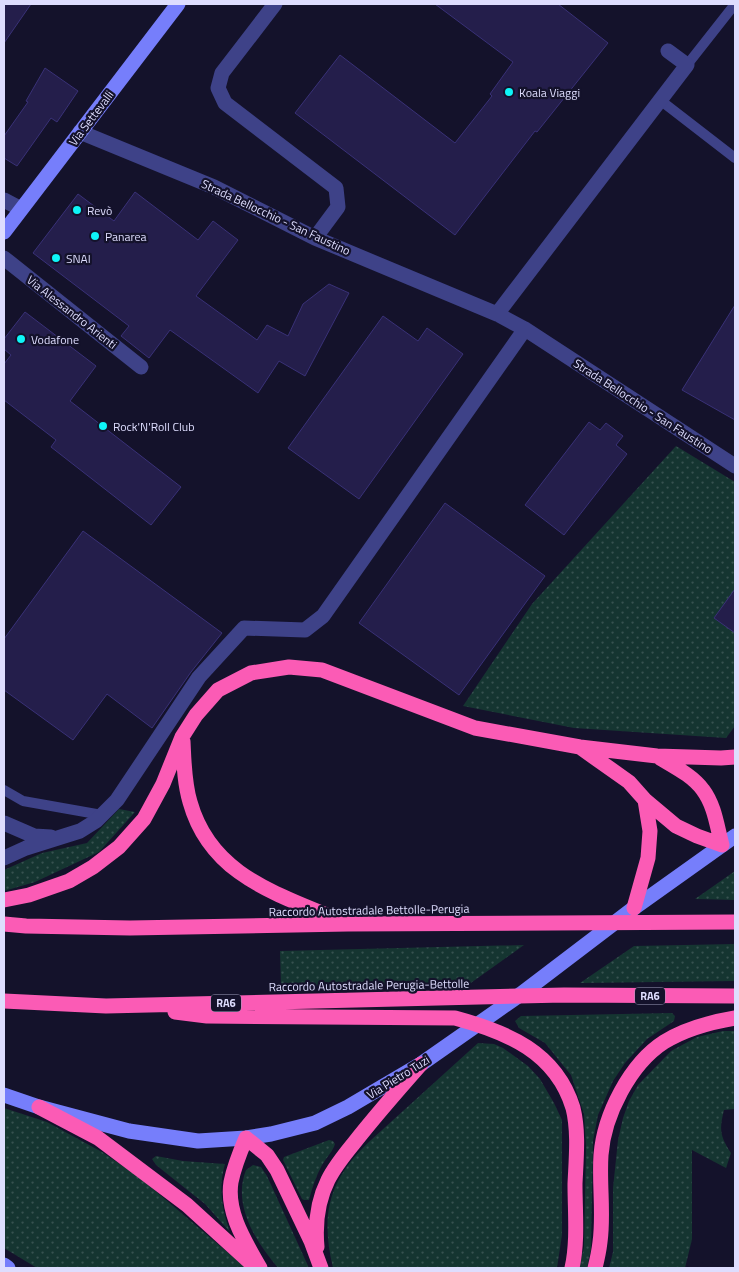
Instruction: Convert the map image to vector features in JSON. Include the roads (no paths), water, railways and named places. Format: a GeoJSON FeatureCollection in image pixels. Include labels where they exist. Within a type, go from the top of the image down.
{"type":"FeatureCollection","features":[{"type":"Feature","properties":{"kind":"highway"},"geometry":{"type":"LineString","coordinates":[[4,900],[29,895],[69,881],[93,867],[119,847],[144,819],[163,784],[182,737],[196,715],[218,690],[251,673],[289,667],[322,670],[475,728],[580,747],[657,756],[735,757]]}},
{"type":"Feature","properties":{"kind":"highway"},"geometry":{"type":"LineString","coordinates":[[182,737],[185,775],[190,801],[198,826],[208,842],[240,874],[267,890],[348,924]]}},
{"type":"Feature","properties":{"kind":"highway"},"geometry":{"type":"LineString","coordinates":[[580,747],[629,782],[644,800],[676,826],[722,846]]}},
{"type":"Feature","properties":{"kind":"highway"},"geometry":{"type":"LineString","coordinates":[[657,756],[685,773],[703,790],[712,806],[722,846]]}},
{"type":"Feature","properties":{"kind":"highway"},"geometry":{"type":"LineString","coordinates":[[634,908],[648,858],[650,831],[644,800]]}},
{"type":"Feature","properties":{"kind":"highway","name":"Raccordo Autostradale Bettolle-Perugia"},"geometry":{"type":"LineString","coordinates":[[4,924],[130,928],[348,924],[735,922]]}},
{"type":"Feature","properties":{"kind":"highway","name":"Raccordo Autostradale Perugia-Bettolle"},"geometry":{"type":"LineString","coordinates":[[4,1001],[106,1006],[564,995],[735,996]]}},
{"type":"Feature","properties":{"kind":"highway"},"geometry":{"type":"LineString","coordinates":[[106,1006],[206,1016],[455,1018],[517,1040],[544,1059],[558,1075],[573,1110],[576,1140],[575,1244],[572,1268]]}},
{"type":"Feature","properties":{"kind":"highway"},"geometry":{"type":"LineString","coordinates":[[595,1268],[600,1241],[601,1155],[604,1130],[610,1113],[624,1087],[641,1063],[664,1042],[696,1027],[735,1018]]}},
{"type":"Feature","properties":{"kind":"highway"},"geometry":{"type":"LineString","coordinates":[[319,1263],[317,1223],[319,1205],[328,1181],[338,1163],[421,1064]]}},
{"type":"Feature","properties":{"kind":"highway"},"geometry":{"type":"LineString","coordinates":[[39,1107],[98,1138],[187,1205],[259,1268]]}},
{"type":"Feature","properties":{"kind":"highway"},"geometry":{"type":"LineString","coordinates":[[259,1268],[236,1223],[231,1200],[231,1183],[236,1161],[246,1138],[267,1155],[278,1170],[319,1263]]}},
{"type":"Feature","properties":{"kind":"main road","name":"Via Settevalli"},"geometry":{"type":"LineString","coordinates":[[4,232],[178,4]]}},
{"type":"Feature","properties":{"kind":"main road","name":"Via Pietro Tuzi"},"geometry":{"type":"LineString","coordinates":[[4,1095],[39,1107],[128,1131],[198,1141],[246,1138],[292,1130],[315,1123],[348,1107],[421,1064],[521,994],[634,908],[735,836]]}},
{"type":"Feature","properties":{"kind":"main road"},"geometry":{"type":"LineString","coordinates":[[4,1266],[8,1268]]}},
{"type":"Feature","properties":{"kind":"street"},"geometry":{"type":"LineString","coordinates":[[275,4],[222,73],[218,88],[225,103],[336,188],[338,207],[315,238]]}},
{"type":"Feature","properties":{"kind":"street"},"geometry":{"type":"LineString","coordinates":[[498,314],[686,65],[668,51]]}},
{"type":"Feature","properties":{"kind":"street","name":"Strada Bellocchio - San Faustino"},"geometry":{"type":"LineString","coordinates":[[80,132],[214,187],[315,238],[498,314],[525,329],[735,466]]}},
{"type":"Feature","properties":{"kind":"street"},"geometry":{"type":"LineString","coordinates":[[4,200],[21,209]]}},
{"type":"Feature","properties":{"kind":"street","name":"Via Alessandro Arienti"},"geometry":{"type":"LineString","coordinates":[[4,258],[141,366]]}},
{"type":"Feature","properties":{"kind":"street"},"geometry":{"type":"LineString","coordinates":[[4,858],[80,832],[102,815],[117,800],[199,677],[244,628],[305,630],[323,616],[525,329]]}},
{"type":"Feature","properties":{"kind":"street"},"geometry":{"type":"LineString","coordinates":[[4,822],[34,836],[58,838]]}},
{"type":"Feature","properties":{"kind":"lane"},"geometry":{"type":"LineString","coordinates":[[686,65],[734,4]]}},
{"type":"Feature","properties":{"kind":"lane"},"geometry":{"type":"LineString","coordinates":[[660,100],[735,158]]}},
{"type":"Feature","properties":{"kind":"lane"},"geometry":{"type":"LineString","coordinates":[[4,790],[23,801],[102,815]]}},
{"type":"Feature","properties":{"kind":"place","name":"Koala Viaggi"},"geometry":{"type":"Point","coordinates":[509,92]}},
{"type":"Feature","properties":{"kind":"place","name":"Revò"},"geometry":{"type":"Point","coordinates":[77,210]}},
{"type":"Feature","properties":{"kind":"place","name":"Panarea"},"geometry":{"type":"Point","coordinates":[95,236]}},
{"type":"Feature","properties":{"kind":"place","name":"SNAI"},"geometry":{"type":"Point","coordinates":[56,258]}},
{"type":"Feature","properties":{"kind":"place","name":"Vodafone"},"geometry":{"type":"Point","coordinates":[21,339]}},
{"type":"Feature","properties":{"kind":"place","name":"Rock'N'Roll Club"},"geometry":{"type":"Point","coordinates":[103,426]}}]}
